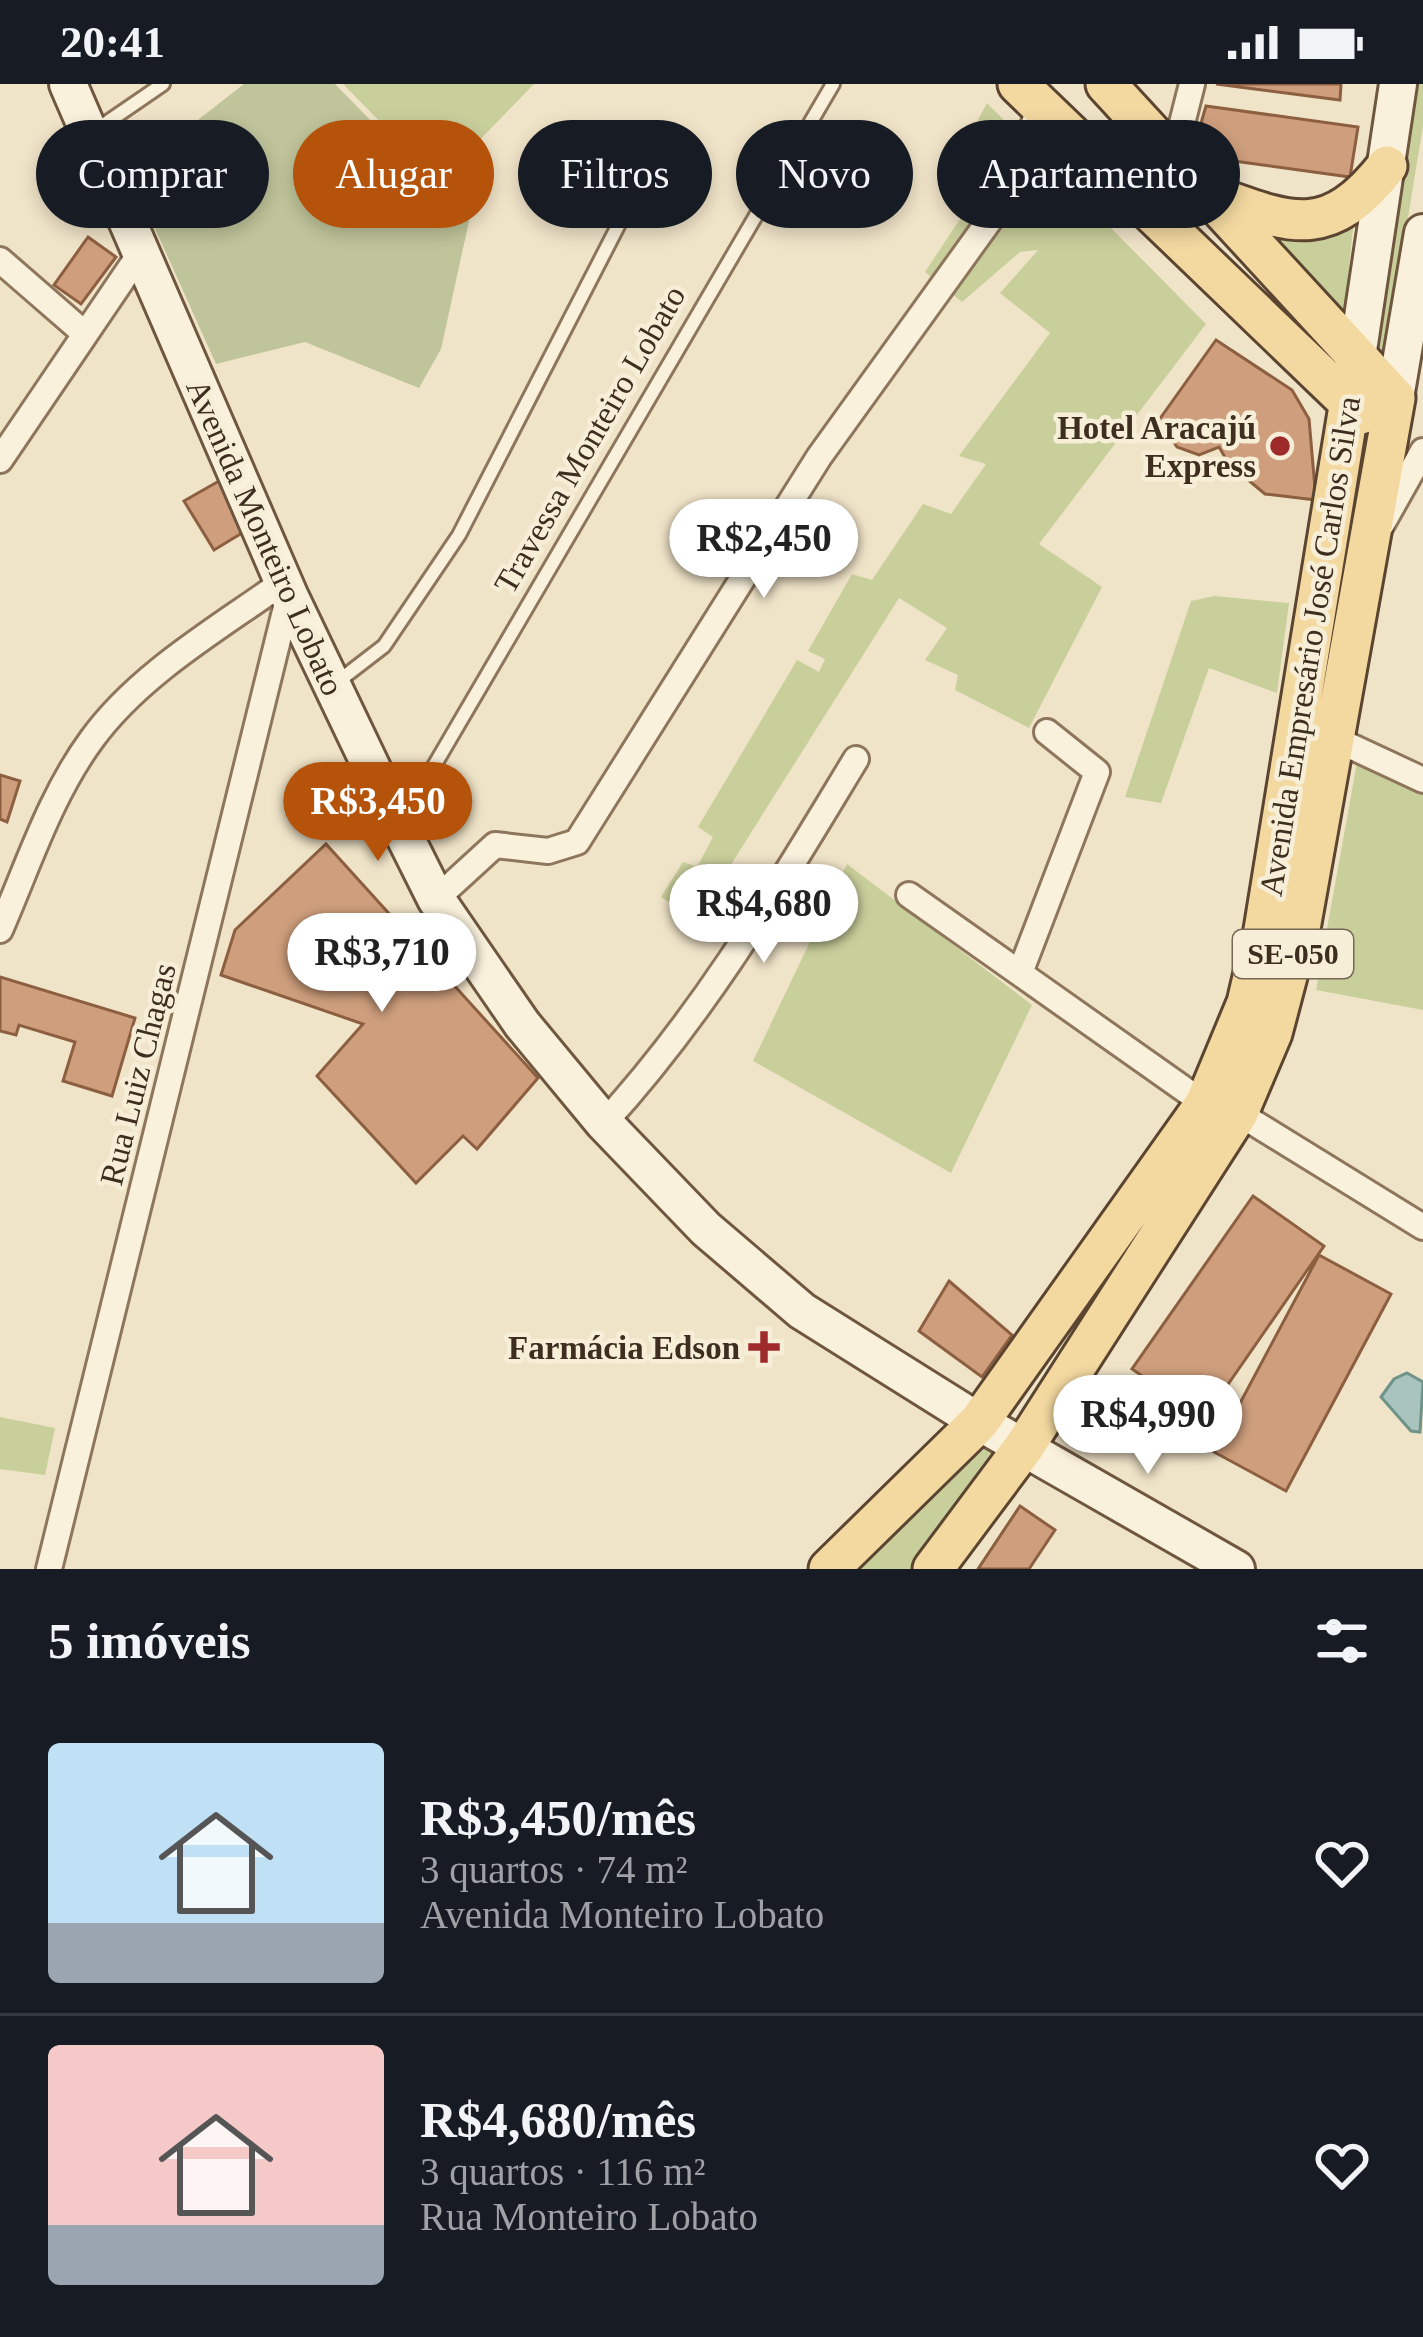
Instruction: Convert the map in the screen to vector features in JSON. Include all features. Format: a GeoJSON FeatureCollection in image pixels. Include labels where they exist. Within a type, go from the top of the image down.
{"type":"FeatureCollection","features":[{"type":"Feature","properties":{"kind":"main road"},"geometry":{"type":"LineString","coordinates":[[1106,84],[1138,120]]}},
{"type":"Feature","properties":{"kind":"main road"},"geometry":{"type":"LineString","coordinates":[[1029,95],[1056,120]]}},
{"type":"Feature","properties":{"kind":"main road"},"geometry":{"type":"LineString","coordinates":[[1240,205],[1270,216],[1325,218],[1359,201],[1387,166]]}},
{"type":"Feature","properties":{"kind":"main road"},"geometry":{"type":"LineString","coordinates":[[1168,228],[1348,404],[1402,428]]}},
{"type":"Feature","properties":{"kind":"main road"},"geometry":{"type":"LineString","coordinates":[[1235,228],[1357,357],[1402,428]]}},
{"type":"Feature","properties":{"kind":"main road","name":"Avenida Empresário José Carlos Silva"},"geometry":{"type":"LineString","coordinates":[[933,1569],[1024,1447],[1222,1108],[1264,930],[1357,357]]}},
{"type":"Feature","properties":{"kind":"main road","name":"Avenida Empresário José Carlos Silva"},"geometry":{"type":"LineString","coordinates":[[829,1569],[979,1422],[1222,1108],[1272,1034],[1301,923],[1366,553],[1402,428]]}},
{"type":"Feature","properties":{"kind":"street","name":"Avenida Monteiro Lobato"},"geometry":{"type":"LineString","coordinates":[[68,84],[84,120]]}},
{"type":"Feature","properties":{"kind":"street"},"geometry":{"type":"LineString","coordinates":[[1183,120],[1192,84]]}},
{"type":"Feature","properties":{"kind":"street","name":"Avenida Empresário José Carlos Silva"},"geometry":{"type":"LineString","coordinates":[[1357,357],[1398,84]]}},
{"type":"Feature","properties":{"kind":"street","name":"Avenida Monteiro Lobato"},"geometry":{"type":"LineString","coordinates":[[129,228],[286,588],[399,825],[436,899],[522,1024],[604,1123],[706,1229],[802,1311],[979,1422],[1237,1569]]}},
{"type":"Feature","properties":{"kind":"street"},"geometry":{"type":"LineString","coordinates":[[436,899],[495,845],[562,850],[577,842],[819,457],[984,228]]}},
{"type":"Feature","properties":{"kind":"street","name":"Avenida Empresário José Carlos Silva"},"geometry":{"type":"LineString","coordinates":[[1402,428],[1423,232]]}},
{"type":"Feature","properties":{"kind":"street"},"geometry":{"type":"LineString","coordinates":[[0,460],[140,255]]}},
{"type":"Feature","properties":{"kind":"street"},"geometry":{"type":"LineString","coordinates":[[0,260],[84,333]]}},
{"type":"Feature","properties":{"kind":"street"},"geometry":{"type":"LineString","coordinates":[[0,930],[64,783],[93,736],[130,698],[286,588]]}},
{"type":"Feature","properties":{"kind":"street","name":"Rua Luiz Chagas"},"geometry":{"type":"LineString","coordinates":[[49,1569],[286,588]]}},
{"type":"Feature","properties":{"kind":"street"},"geometry":{"type":"LineString","coordinates":[[1020,974],[1097,772],[1047,732]]}},
{"type":"Feature","properties":{"kind":"street"},"geometry":{"type":"LineString","coordinates":[[1331,737],[1423,780]]}},
{"type":"Feature","properties":{"kind":"street"},"geometry":{"type":"LineString","coordinates":[[604,1123],[663,1059],[713,990],[856,759]]}},
{"type":"Feature","properties":{"kind":"street"},"geometry":{"type":"LineString","coordinates":[[909,895],[1222,1108],[1423,1227]]}},
{"type":"Feature","properties":{"kind":"lane"},"geometry":{"type":"LineString","coordinates":[[110,120],[163,84]]}},
{"type":"Feature","properties":{"kind":"lane","name":"Travessa Monteiro Lobato"},"geometry":{"type":"LineString","coordinates":[[399,825],[434,773],[832,84]]}},
{"type":"Feature","properties":{"kind":"lane"},"geometry":{"type":"LineString","coordinates":[[333,686],[384,646],[448,553],[617,228]]}},
{"type":"Feature","properties":{"kind":"green space"},"geometry":{"type":"Polygon","coordinates":[[[244,84],[335,84],[370,120],[293,120],[293,228],[467,228],[441,349],[419,388],[305,342],[216,364],[155,228],[269,228],[269,120],[198,120],[244,84]]]}},
{"type":"Feature","properties":{"kind":"green space"},"geometry":{"type":"Polygon","coordinates":[[[343,84],[534,84],[494,125],[494,120],[378,120],[343,84]]]}},
{"type":"Feature","properties":{"kind":"green space"},"geometry":{"type":"Polygon","coordinates":[[[1408,84],[1423,84],[1423,126],[1385,357],[1367,353],[1408,84]]]}},
{"type":"Feature","properties":{"kind":"green space"},"geometry":{"type":"Polygon","coordinates":[[[987,103],[1004,120],[978,120],[987,103]]]}},
{"type":"Feature","properties":{"kind":"green space"},"geometry":{"type":"Polygon","coordinates":[[[1354,219],[1343,326],[1250,220],[1354,219]]]}},
{"type":"Feature","properties":{"kind":"green space"},"geometry":{"type":"Polygon","coordinates":[[[954,228],[1111,228],[1206,324],[1039,544],[1102,587],[1029,728],[955,690],[958,675],[925,660],[947,628],[899,598],[696,920],[661,897],[683,862],[697,867],[713,837],[698,827],[797,660],[819,672],[825,659],[808,651],[852,574],[872,580],[923,504],[951,514],[986,464],[959,456],[1050,333],[1000,293],[1038,250],[1020,252],[962,302],[925,272],[954,228]]]}},
{"type":"Feature","properties":{"kind":"green space"},"geometry":{"type":"Polygon","coordinates":[[[1214,596],[1289,603],[1277,693],[1209,668],[1161,803],[1125,797],[1191,601],[1214,596]]]}},
{"type":"Feature","properties":{"kind":"green space"},"geometry":{"type":"Polygon","coordinates":[[[1357,762],[1423,793],[1423,1010],[1316,990],[1357,762]]]}},
{"type":"Feature","properties":{"kind":"green space"},"geometry":{"type":"Polygon","coordinates":[[[847,864],[1032,1005],[951,1173],[753,1061],[847,864]]]}},
{"type":"Feature","properties":{"kind":"green space"},"geometry":{"type":"Polygon","coordinates":[[[0,1417],[55,1428],[45,1475],[0,1469],[0,1417]]]}},
{"type":"Feature","properties":{"kind":"green space"},"geometry":{"type":"Polygon","coordinates":[[[988,1439],[1006,1449],[915,1569],[861,1569],[988,1439]]]}},
{"type":"Feature","properties":{"kind":"water"},"geometry":{"type":"Polygon","coordinates":[[[1407,1373],[1423,1382],[1420,1432],[1411,1431],[1381,1397],[1394,1379],[1407,1373]]]}},
{"type":"Feature","properties":{"kind":"building"},"geometry":{"type":"Polygon","coordinates":[[[1216,84],[1341,84],[1340,100],[1216,84]]]}},
{"type":"Feature","properties":{"kind":"building"},"geometry":{"type":"Polygon","coordinates":[[[1206,106],[1358,127],[1350,177],[1240,162],[1240,120],[1202,120],[1206,106]]]}},
{"type":"Feature","properties":{"kind":"building"},"geometry":{"type":"Polygon","coordinates":[[[88,237],[116,257],[81,304],[54,285],[88,237]]]}},
{"type":"Feature","properties":{"kind":"building"},"geometry":{"type":"Polygon","coordinates":[[[1216,340],[1292,390],[1309,419],[1316,500],[1265,494],[1229,464],[1219,447],[1199,455],[1177,447],[1159,420],[1216,340]]]}},
{"type":"Feature","properties":{"kind":"building"},"geometry":{"type":"Polygon","coordinates":[[[219,481],[247,530],[214,550],[184,501],[219,481]]]}},
{"type":"Feature","properties":{"kind":"building"},"geometry":{"type":"Polygon","coordinates":[[[0,775],[20,781],[7,822],[0,819],[0,775]]]}},
{"type":"Feature","properties":{"kind":"building"},"geometry":{"type":"Polygon","coordinates":[[[326,844],[538,1078],[477,1149],[463,1136],[416,1183],[317,1076],[363,1024],[221,975],[235,930],[326,844]]]}},
{"type":"Feature","properties":{"kind":"building"},"geometry":{"type":"Polygon","coordinates":[[[0,977],[135,1018],[112,1096],[63,1081],[75,1042],[19,1025],[16,1035],[0,1031],[0,977]]]}},
{"type":"Feature","properties":{"kind":"building"},"geometry":{"type":"Polygon","coordinates":[[[1253,1196],[1324,1246],[1204,1419],[1132,1369],[1253,1196]]]}},
{"type":"Feature","properties":{"kind":"building"},"geometry":{"type":"Polygon","coordinates":[[[1319,1255],[1391,1294],[1286,1491],[1214,1452],[1319,1255]]]}},
{"type":"Feature","properties":{"kind":"building"},"geometry":{"type":"Polygon","coordinates":[[[949,1281],[1012,1335],[982,1377],[919,1331],[949,1281]]]}},
{"type":"Feature","properties":{"kind":"building"},"geometry":{"type":"Polygon","coordinates":[[[1020,1506],[1055,1530],[1029,1569],[978,1569],[1020,1506]]]}},
{"type":"Feature","properties":{"kind":"place","name":"Hotel Aracajú Express"},"geometry":{"type":"Point","coordinates":[1280,446]}},
{"type":"Feature","properties":{"kind":"place","name":"Farmácia Edson"},"geometry":{"type":"Point","coordinates":[764,1347]}}]}
